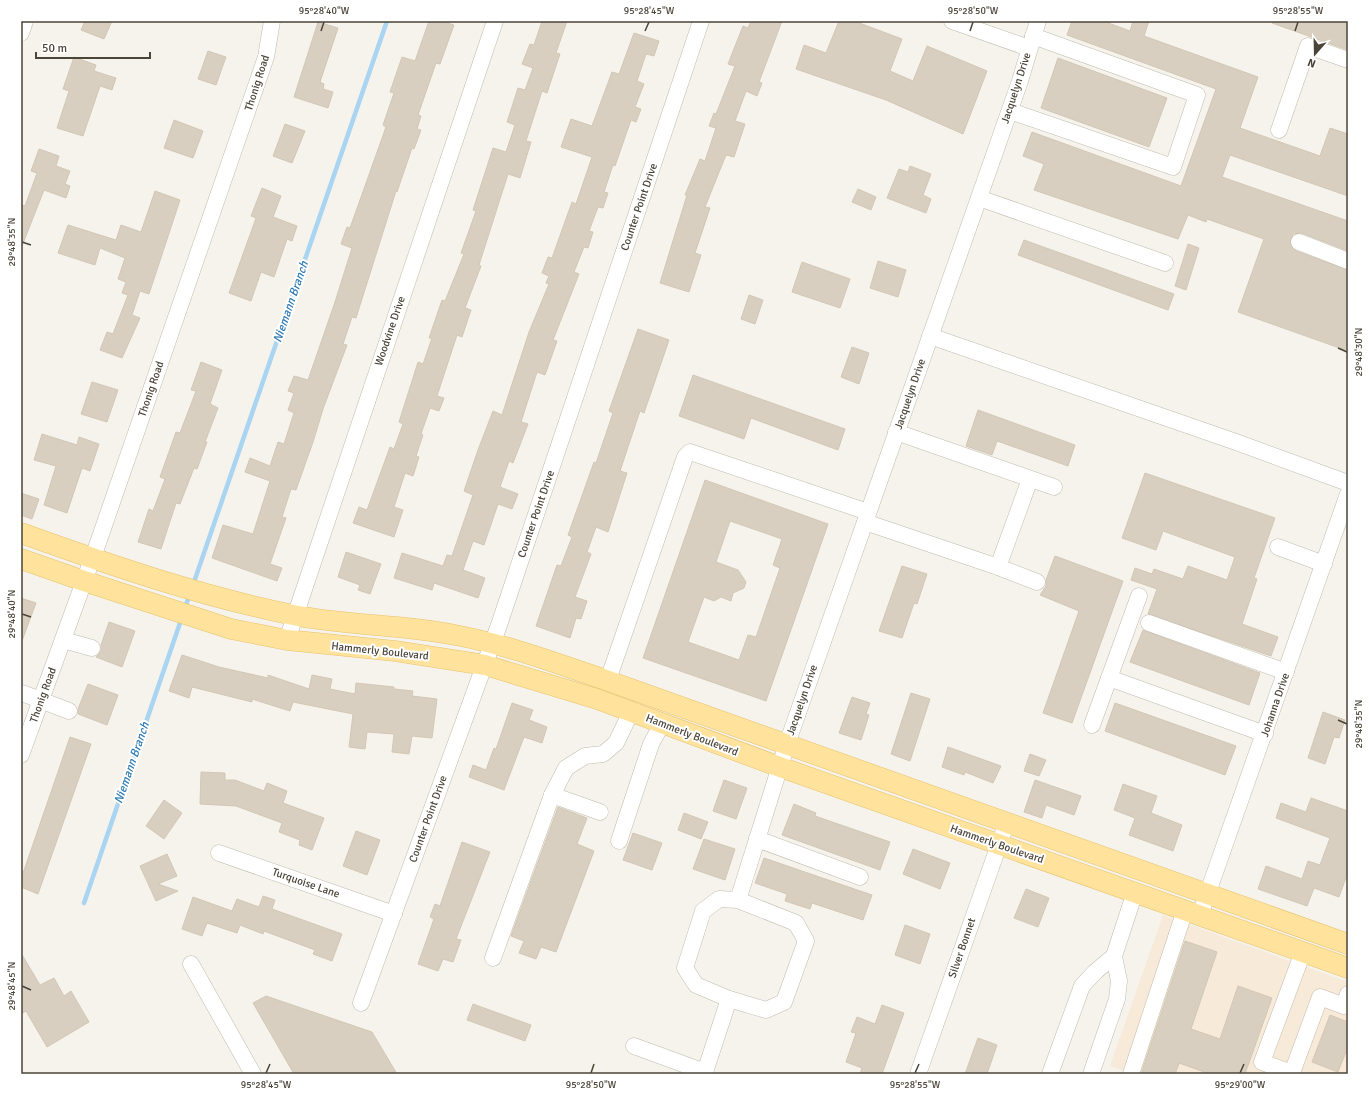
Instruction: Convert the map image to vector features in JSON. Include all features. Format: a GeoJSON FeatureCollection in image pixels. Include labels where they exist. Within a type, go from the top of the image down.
{"type":"FeatureCollection","features":[{"type":"Feature","properties":{"kind":"main road","name":"Hammerly Boulevard"},"geometry":{"type":"LineString","coordinates":[[21,533],[92,559],[177,587],[294,616],[343,623],[407,628],[455,635],[492,644],[608,680],[1348,944]]}},
{"type":"Feature","properties":{"kind":"main road","name":"Hammerly Boulevard"},"geometry":{"type":"LineString","coordinates":[[21,559],[232,629],[287,640],[395,651],[485,665],[597,699],[780,768],[1348,968]]}},
{"type":"Feature","properties":{"kind":"street"},"geometry":{"type":"LineString","coordinates":[[21,33],[25,21]]}},
{"type":"Feature","properties":{"kind":"street","name":"Thonig Road"},"geometry":{"type":"LineString","coordinates":[[21,755],[92,559],[266,57],[272,21]]}},
{"type":"Feature","properties":{"kind":"street","name":"Woodvine Drive"},"geometry":{"type":"LineString","coordinates":[[287,640],[495,21]]}},
{"type":"Feature","properties":{"kind":"street","name":"Counter Point Drive"},"geometry":{"type":"LineString","coordinates":[[361,1003],[485,665],[701,21]]}},
{"type":"Feature","properties":{"kind":"street"},"geometry":{"type":"LineString","coordinates":[[952,21],[1033,35],[1197,95],[1173,167],[1010,111]]}},
{"type":"Feature","properties":{"kind":"street","name":"Jacquelyn Drive"},"geometry":{"type":"LineString","coordinates":[[738,900],[787,744],[1010,111],[1033,35]]}},
{"type":"Feature","properties":{"kind":"street"},"geometry":{"type":"LineString","coordinates":[[1279,130],[1308,46],[1348,60]]}},
{"type":"Feature","properties":{"kind":"street"},"geometry":{"type":"LineString","coordinates":[[979,198],[1165,263]]}},
{"type":"Feature","properties":{"kind":"street"},"geometry":{"type":"LineString","coordinates":[[1299,242],[1348,261]]}},
{"type":"Feature","properties":{"kind":"street"},"geometry":{"type":"LineString","coordinates":[[930,336],[1236,442],[1348,483]]}},
{"type":"Feature","properties":{"kind":"street"},"geometry":{"type":"LineString","coordinates":[[896,432],[1054,487]]}},
{"type":"Feature","properties":{"kind":"street"},"geometry":{"type":"LineString","coordinates":[[608,680],[685,457],[690,452],[867,517],[1037,582]]}},
{"type":"Feature","properties":{"kind":"street"},"geometry":{"type":"LineString","coordinates":[[998,567],[1030,479]]}},
{"type":"Feature","properties":{"kind":"street","name":"Johanna Drive"},"geometry":{"type":"LineString","coordinates":[[1131,1074],[1193,913],[1209,894],[1324,564],[1345,517],[1348,494]]}},
{"type":"Feature","properties":{"kind":"street"},"geometry":{"type":"LineString","coordinates":[[1278,547],[1324,564]]}},
{"type":"Feature","properties":{"kind":"street"},"geometry":{"type":"LineString","coordinates":[[1092,725],[1139,596]]}},
{"type":"Feature","properties":{"kind":"street"},"geometry":{"type":"LineString","coordinates":[[1149,623],[1286,672]]}},
{"type":"Feature","properties":{"kind":"street"},"geometry":{"type":"LineString","coordinates":[[63,640],[92,648]]}},
{"type":"Feature","properties":{"kind":"street"},"geometry":{"type":"LineString","coordinates":[[1109,678],[1265,734]]}},
{"type":"Feature","properties":{"kind":"street"},"geometry":{"type":"LineString","coordinates":[[22,693],[69,711]]}},
{"type":"Feature","properties":{"kind":"street"},"geometry":{"type":"LineString","coordinates":[[493,958],[552,795],[566,768],[585,756],[603,754],[616,744],[631,712]]}},
{"type":"Feature","properties":{"kind":"street"},"geometry":{"type":"LineString","coordinates":[[619,841],[651,744],[662,724]]}},
{"type":"Feature","properties":{"kind":"street"},"geometry":{"type":"LineString","coordinates":[[552,795],[600,812]]}},
{"type":"Feature","properties":{"kind":"street","name":"Silver Bonnet"},"geometry":{"type":"LineString","coordinates":[[918,1074],[1007,822]]}},
{"type":"Feature","properties":{"kind":"street"},"geometry":{"type":"LineString","coordinates":[[757,839],[860,877]]}},
{"type":"Feature","properties":{"kind":"street","name":"Turquoise Lane"},"geometry":{"type":"LineString","coordinates":[[218,853],[394,914]]}},
{"type":"Feature","properties":{"kind":"street"},"geometry":{"type":"LineString","coordinates":[[1091,1074],[1116,999],[1119,981],[1114,956],[1135,892]]}},
{"type":"Feature","properties":{"kind":"street"},"geometry":{"type":"LineString","coordinates":[[720,899],[738,900],[796,923],[806,941],[784,1002],[766,1010],[728,999],[696,985],[685,968],[704,911],[720,899]]}},
{"type":"Feature","properties":{"kind":"street"},"geometry":{"type":"LineString","coordinates":[[1303,952],[1262,1062],[1292,1073],[1320,997],[1344,1006],[1348,994]]}},
{"type":"Feature","properties":{"kind":"street"},"geometry":{"type":"LineString","coordinates":[[1050,1074],[1082,986],[1095,972],[1114,956]]}},
{"type":"Feature","properties":{"kind":"street"},"geometry":{"type":"LineString","coordinates":[[190,964],[252,1074]]}},
{"type":"Feature","properties":{"kind":"street"},"geometry":{"type":"LineString","coordinates":[[634,1046],[708,1073],[728,999]]}},
{"type":"Feature","properties":{"kind":"shaded area"},"geometry":{"type":"Polygon","coordinates":[[[1163,915],[1348,982],[1348,1074],[1131,1074],[1110,1066],[1163,915]]]}},
{"type":"Feature","properties":{"kind":"building"},"geometry":{"type":"Polygon","coordinates":[[[85,21],[112,21],[104,39],[81,30],[85,21]]]}},
{"type":"Feature","properties":{"kind":"building"},"geometry":{"type":"Polygon","coordinates":[[[429,21],[441,21],[454,25],[440,64],[436,63],[418,115],[421,116],[417,129],[421,130],[414,149],[412,148],[397,192],[396,191],[356,318],[352,317],[343,344],[347,345],[323,409],[296,490],[291,489],[282,517],[286,518],[270,564],[282,568],[277,581],[212,558],[223,525],[253,534],[270,481],[245,472],[250,458],[270,466],[278,442],[284,444],[294,413],[288,410],[294,393],[288,391],[294,376],[308,380],[334,305],[352,248],[341,244],[347,227],[350,228],[386,127],[383,125],[394,93],[390,92],[402,57],[415,61],[429,21]]]}},
{"type":"Feature","properties":{"kind":"building"},"geometry":{"type":"Polygon","coordinates":[[[542,21],[567,21],[556,53],[560,54],[547,93],[542,91],[526,141],[531,142],[520,178],[508,174],[479,265],[481,266],[465,308],[471,310],[462,337],[457,335],[437,396],[444,398],[439,411],[430,408],[421,434],[423,435],[416,456],[419,457],[413,476],[405,473],[394,507],[403,510],[394,537],[353,523],[359,507],[367,510],[390,447],[394,449],[403,424],[399,422],[418,362],[423,364],[432,338],[429,338],[442,300],[445,301],[464,254],[461,253],[476,211],[473,210],[493,148],[506,152],[515,125],[507,122],[518,88],[525,90],[533,68],[522,64],[530,44],[534,45],[542,21]]]}},
{"type":"Feature","properties":{"kind":"building"},"geometry":{"type":"Polygon","coordinates":[[[751,21],[782,21],[759,82],[762,83],[757,96],[746,91],[735,121],[745,124],[734,157],[726,155],[705,207],[710,208],[695,253],[701,255],[689,292],[660,283],[687,195],[685,195],[700,159],[705,161],[716,128],[709,126],[714,113],[716,114],[735,66],[728,64],[743,26],[748,28],[751,21]]]}},
{"type":"Feature","properties":{"kind":"building"},"geometry":{"type":"Polygon","coordinates":[[[839,21],[854,21],[902,39],[890,71],[913,81],[927,46],[987,71],[963,134],[886,100],[796,69],[804,45],[826,53],[839,21]]]}},
{"type":"Feature","properties":{"kind":"building"},"geometry":{"type":"Polygon","coordinates":[[[1072,21],[1103,21],[1130,31],[1133,21],[1149,21],[1144,36],[1258,77],[1240,128],[1320,156],[1330,128],[1348,134],[1348,196],[1230,155],[1222,177],[1348,221],[1348,251],[1302,233],[1293,234],[1290,243],[1296,251],[1348,270],[1348,351],[1238,312],[1264,239],[1207,219],[1206,222],[1188,215],[1178,239],[1034,190],[1044,164],[1023,156],[1032,132],[1181,186],[1216,89],[1067,35],[1072,21]]]}},
{"type":"Feature","properties":{"kind":"building"},"geometry":{"type":"Polygon","coordinates":[[[1272,21],[1348,21],[1348,50],[1272,23],[1272,21]]]}},
{"type":"Feature","properties":{"kind":"building"},"geometry":{"type":"Polygon","coordinates":[[[318,22],[338,28],[320,82],[324,84],[323,89],[333,92],[328,108],[294,97],[318,22]]]}},
{"type":"Feature","properties":{"kind":"building"},"geometry":{"type":"Polygon","coordinates":[[[634,33],[659,41],[654,56],[646,54],[637,81],[644,84],[635,107],[641,109],[636,122],[631,120],[615,166],[613,165],[604,192],[608,193],[603,208],[598,207],[589,231],[593,232],[588,248],[584,247],[574,272],[579,274],[553,340],[557,341],[545,375],[537,372],[521,422],[528,424],[513,463],[509,461],[500,487],[518,494],[512,509],[498,504],[484,545],[473,541],[463,570],[485,578],[478,598],[434,583],[432,590],[394,578],[402,553],[443,566],[447,555],[452,556],[473,495],[464,491],[478,450],[493,411],[502,415],[529,332],[549,284],[546,283],[549,276],[542,273],[548,257],[552,258],[572,202],[576,204],[592,157],[561,147],[571,119],[592,126],[612,72],[619,74],[634,33]]]}},
{"type":"Feature","properties":{"kind":"building"},"geometry":{"type":"Polygon","coordinates":[[[208,51],[226,57],[216,85],[198,79],[208,51]]]}},
{"type":"Feature","properties":{"kind":"building"},"geometry":{"type":"Polygon","coordinates":[[[74,57],[96,65],[94,71],[116,78],[112,90],[100,86],[83,136],[57,128],[69,91],[63,89],[74,57]]]}},
{"type":"Feature","properties":{"kind":"building"},"geometry":{"type":"Polygon","coordinates":[[[1058,58],[1167,98],[1149,147],[1041,108],[1058,58]]]}},
{"type":"Feature","properties":{"kind":"building"},"geometry":{"type":"Polygon","coordinates":[[[174,120],[203,131],[193,158],[164,148],[174,120]]]}},
{"type":"Feature","properties":{"kind":"building"},"geometry":{"type":"Polygon","coordinates":[[[285,124],[305,131],[292,163],[273,156],[285,124]]]}},
{"type":"Feature","properties":{"kind":"building"},"geometry":{"type":"Polygon","coordinates":[[[39,149],[59,156],[56,166],[70,171],[65,184],[70,186],[66,198],[44,190],[22,246],[21,205],[25,206],[37,173],[31,171],[39,149]]]}},
{"type":"Feature","properties":{"kind":"building"},"geometry":{"type":"Polygon","coordinates":[[[910,166],[931,174],[923,195],[931,199],[926,213],[887,198],[899,169],[908,172],[910,166]]]}},
{"type":"Feature","properties":{"kind":"building"},"geometry":{"type":"Polygon","coordinates":[[[262,188],[281,196],[273,217],[297,226],[292,241],[287,239],[274,277],[261,272],[251,301],[229,293],[256,218],[251,216],[262,188]]]}},
{"type":"Feature","properties":{"kind":"building"},"geometry":{"type":"Polygon","coordinates":[[[858,189],[876,197],[871,210],[852,202],[858,189]]]}},
{"type":"Feature","properties":{"kind":"building"},"geometry":{"type":"Polygon","coordinates":[[[155,191],[180,200],[149,294],[140,291],[132,315],[140,318],[122,358],[100,350],[107,332],[113,334],[128,295],[122,293],[126,282],[118,279],[125,258],[100,248],[95,265],[58,253],[68,225],[116,240],[121,225],[141,232],[155,191]]]}},
{"type":"Feature","properties":{"kind":"building"},"geometry":{"type":"Polygon","coordinates":[[[1024,240],[1174,294],[1168,310],[1018,255],[1024,240]]]}},
{"type":"Feature","properties":{"kind":"building"},"geometry":{"type":"Polygon","coordinates":[[[1188,244],[1199,248],[1186,290],[1175,286],[1188,244]]]}},
{"type":"Feature","properties":{"kind":"building"},"geometry":{"type":"Polygon","coordinates":[[[878,261],[906,270],[898,297],[870,288],[878,261]]]}},
{"type":"Feature","properties":{"kind":"building"},"geometry":{"type":"Polygon","coordinates":[[[802,262],[850,279],[840,308],[792,292],[802,262]]]}},
{"type":"Feature","properties":{"kind":"building"},"geometry":{"type":"Polygon","coordinates":[[[749,295],[763,300],[755,324],[741,319],[749,295]]]}},
{"type":"Feature","properties":{"kind":"building"},"geometry":{"type":"Polygon","coordinates":[[[638,329],[669,340],[644,413],[640,411],[620,471],[627,473],[608,532],[596,527],[587,552],[591,554],[575,597],[587,601],[581,619],[576,618],[570,638],[536,626],[557,565],[561,566],[572,537],[568,535],[594,462],[596,463],[613,413],[609,411],[638,329]]]}},
{"type":"Feature","properties":{"kind":"building"},"geometry":{"type":"Polygon","coordinates":[[[852,347],[869,353],[859,384],[841,377],[852,347]]]}},
{"type":"Feature","properties":{"kind":"building"},"geometry":{"type":"Polygon","coordinates":[[[201,362],[222,370],[210,404],[218,408],[205,442],[207,442],[197,469],[194,468],[180,504],[176,503],[161,549],[138,542],[149,509],[153,511],[165,479],[160,477],[176,432],[180,433],[196,391],[191,390],[201,362]]]}},
{"type":"Feature","properties":{"kind":"building"},"geometry":{"type":"Polygon","coordinates":[[[693,375],[845,429],[838,450],[751,418],[744,439],[679,416],[693,375]]]}},
{"type":"Feature","properties":{"kind":"building"},"geometry":{"type":"Polygon","coordinates":[[[92,382],[118,390],[107,422],[81,414],[92,382]]]}},
{"type":"Feature","properties":{"kind":"building"},"geometry":{"type":"Polygon","coordinates":[[[978,410],[1075,445],[1068,466],[997,441],[992,455],[966,446],[978,410]]]}},
{"type":"Feature","properties":{"kind":"building"},"geometry":{"type":"Polygon","coordinates":[[[42,434],[77,445],[79,437],[99,444],[90,471],[82,468],[67,513],[44,505],[56,466],[34,460],[42,434]]]}},
{"type":"Feature","properties":{"kind":"building"},"geometry":{"type":"Polygon","coordinates":[[[1145,473],[1275,518],[1254,578],[1257,579],[1242,624],[1278,637],[1271,656],[1148,614],[1157,589],[1131,580],[1135,568],[1152,574],[1154,569],[1183,579],[1188,566],[1227,580],[1235,557],[1163,531],[1156,550],[1122,538],[1145,473]]]}},
{"type":"Feature","properties":{"kind":"building"},"geometry":{"type":"Polygon","coordinates":[[[705,480],[828,524],[766,701],[643,658],[705,480]],[[730,521],[716,562],[738,570],[746,582],[744,588],[733,593],[731,601],[721,597],[714,601],[704,597],[688,642],[739,660],[748,635],[756,637],[780,568],[773,565],[782,539],[730,521]]]}},
{"type":"Feature","properties":{"kind":"building"},"geometry":{"type":"Polygon","coordinates":[[[21,493],[39,499],[32,519],[21,515],[21,493]]]}},
{"type":"Feature","properties":{"kind":"building"},"geometry":{"type":"Polygon","coordinates":[[[346,552],[381,564],[370,594],[358,590],[360,585],[338,577],[346,552]]]}},
{"type":"Feature","properties":{"kind":"building"},"geometry":{"type":"Polygon","coordinates":[[[1055,556],[1123,581],[1072,723],[1043,713],[1079,611],[1040,595],[1046,586],[1046,580],[1055,556]]]}},
{"type":"Feature","properties":{"kind":"building"},"geometry":{"type":"Polygon","coordinates":[[[902,566],[927,574],[917,604],[914,603],[902,638],[879,631],[902,566]]]}},
{"type":"Feature","properties":{"kind":"building"},"geometry":{"type":"Polygon","coordinates":[[[21,598],[36,603],[22,641],[21,641],[21,598]]]}},
{"type":"Feature","properties":{"kind":"building"},"geometry":{"type":"Polygon","coordinates":[[[109,622],[135,631],[122,667],[96,657],[101,651],[101,645],[109,622]]]}},
{"type":"Feature","properties":{"kind":"building"},"geometry":{"type":"Polygon","coordinates":[[[1143,630],[1260,673],[1249,705],[1130,662],[1143,630]]]}},
{"type":"Feature","properties":{"kind":"building"},"geometry":{"type":"Polygon","coordinates":[[[182,655],[219,667],[268,678],[268,675],[309,689],[312,675],[332,679],[330,689],[355,694],[356,683],[394,687],[394,689],[413,691],[412,696],[437,699],[432,738],[412,736],[409,754],[392,752],[394,734],[367,732],[365,749],[349,747],[353,714],[293,702],[290,711],[252,699],[252,702],[192,687],[189,698],[169,691],[182,655]]]}},
{"type":"Feature","properties":{"kind":"building"},"geometry":{"type":"Polygon","coordinates":[[[88,684],[118,695],[107,725],[78,714],[78,709],[88,684]]]}},
{"type":"Feature","properties":{"kind":"building"},"geometry":{"type":"Polygon","coordinates":[[[911,693],[930,699],[910,761],[891,754],[911,693]]]}},
{"type":"Feature","properties":{"kind":"building"},"geometry":{"type":"Polygon","coordinates":[[[852,697],[870,703],[866,714],[869,715],[861,740],[839,733],[852,697]]]}},
{"type":"Feature","properties":{"kind":"building"},"geometry":{"type":"Polygon","coordinates":[[[512,703],[533,710],[529,720],[547,727],[542,743],[524,737],[504,790],[469,777],[473,765],[486,770],[494,748],[496,749],[512,703]]]}},
{"type":"Feature","properties":{"kind":"building"},"geometry":{"type":"Polygon","coordinates":[[[1115,703],[1236,746],[1225,775],[1105,731],[1115,703]]]}},
{"type":"Feature","properties":{"kind":"building"},"geometry":{"type":"Polygon","coordinates":[[[1323,712],[1345,720],[1339,738],[1334,737],[1325,764],[1308,758],[1323,712]]]}},
{"type":"Feature","properties":{"kind":"building"},"geometry":{"type":"Polygon","coordinates":[[[70,737],[91,744],[38,894],[21,887],[21,879],[70,737]]]}},
{"type":"Feature","properties":{"kind":"building"},"geometry":{"type":"Polygon","coordinates":[[[948,747],[1001,766],[993,783],[965,772],[964,775],[942,767],[948,747]]]}},
{"type":"Feature","properties":{"kind":"building"},"geometry":{"type":"Polygon","coordinates":[[[1030,754],[1046,760],[1039,776],[1024,771],[1030,754]]]}},
{"type":"Feature","properties":{"kind":"building"},"geometry":{"type":"Polygon","coordinates":[[[201,772],[225,773],[225,780],[235,780],[264,791],[267,783],[287,791],[283,803],[324,818],[312,850],[299,845],[300,840],[279,832],[282,823],[236,806],[200,804],[201,772]]]}},
{"type":"Feature","properties":{"kind":"building"},"geometry":{"type":"Polygon","coordinates":[[[724,780],[747,788],[736,819],[713,811],[724,780]]]}},
{"type":"Feature","properties":{"kind":"building"},"geometry":{"type":"Polygon","coordinates":[[[1035,780],[1081,796],[1074,815],[1046,805],[1042,818],[1024,812],[1035,780]]]}},
{"type":"Feature","properties":{"kind":"building"},"geometry":{"type":"Polygon","coordinates":[[[1123,784],[1157,796],[1151,813],[1182,825],[1173,851],[1129,835],[1135,818],[1114,810],[1123,784]]]}},
{"type":"Feature","properties":{"kind":"building"},"geometry":{"type":"Polygon","coordinates":[[[1311,798],[1348,811],[1348,872],[1339,897],[1314,888],[1307,906],[1258,889],[1266,866],[1302,879],[1308,861],[1320,865],[1330,838],[1276,818],[1281,803],[1306,812],[1311,798]]]}},
{"type":"Feature","properties":{"kind":"building"},"geometry":{"type":"Polygon","coordinates":[[[164,800],[182,813],[164,839],[146,826],[164,800]]]}},
{"type":"Feature","properties":{"kind":"building"},"geometry":{"type":"Polygon","coordinates":[[[794,804],[816,813],[815,816],[890,842],[880,870],[782,835],[794,804]]]}},
{"type":"Feature","properties":{"kind":"building"},"geometry":{"type":"Polygon","coordinates":[[[558,807],[587,818],[577,844],[594,851],[556,952],[541,947],[536,959],[519,953],[524,941],[511,936],[558,807]]]}},
{"type":"Feature","properties":{"kind":"building"},"geometry":{"type":"Polygon","coordinates":[[[684,813],[708,822],[701,839],[678,830],[684,813]]]}},
{"type":"Feature","properties":{"kind":"building"},"geometry":{"type":"Polygon","coordinates":[[[356,831],[380,840],[367,875],[343,866],[356,831]]]}},
{"type":"Feature","properties":{"kind":"building"},"geometry":{"type":"Polygon","coordinates":[[[633,833],[662,843],[652,870],[623,860],[633,833]]]}},
{"type":"Feature","properties":{"kind":"building"},"geometry":{"type":"Polygon","coordinates":[[[704,839],[735,849],[725,880],[693,869],[704,839]]]}},
{"type":"Feature","properties":{"kind":"building"},"geometry":{"type":"Polygon","coordinates":[[[462,842],[490,852],[456,939],[461,940],[453,962],[443,959],[438,971],[418,964],[434,919],[430,917],[435,904],[440,906],[462,842]]]}},
{"type":"Feature","properties":{"kind":"building"},"geometry":{"type":"Polygon","coordinates":[[[913,849],[950,863],[940,889],[903,874],[913,849]]]}},
{"type":"Feature","properties":{"kind":"building"},"geometry":{"type":"Polygon","coordinates":[[[167,854],[177,876],[158,884],[178,891],[156,901],[140,866],[167,854]]]}},
{"type":"Feature","properties":{"kind":"building"},"geometry":{"type":"Polygon","coordinates":[[[764,858],[872,895],[863,920],[812,903],[810,909],[785,901],[787,894],[755,883],[764,858]]]}},
{"type":"Feature","properties":{"kind":"building"},"geometry":{"type":"Polygon","coordinates":[[[1026,889],[1049,898],[1038,927],[1014,918],[1026,889]]]}},
{"type":"Feature","properties":{"kind":"building"},"geometry":{"type":"Polygon","coordinates":[[[263,896],[275,900],[272,909],[342,934],[332,961],[313,954],[315,950],[264,931],[263,934],[240,925],[237,933],[207,923],[202,936],[182,929],[193,897],[232,911],[237,899],[259,907],[263,896]]]}},
{"type":"Feature","properties":{"kind":"building"},"geometry":{"type":"Polygon","coordinates":[[[905,925],[930,934],[920,964],[895,955],[905,925]]]}},
{"type":"Feature","properties":{"kind":"building"},"geometry":{"type":"Polygon","coordinates":[[[1185,941],[1217,952],[1191,1029],[1220,1039],[1238,986],[1272,998],[1245,1074],[1210,1074],[1179,1063],[1175,1074],[1141,1074],[1185,941]]]}},
{"type":"Feature","properties":{"kind":"building"},"geometry":{"type":"Polygon","coordinates":[[[21,953],[40,985],[54,978],[64,996],[71,991],[89,1022],[47,1047],[26,1011],[21,1014],[21,953]]]}},
{"type":"Feature","properties":{"kind":"building"},"geometry":{"type":"Polygon","coordinates":[[[266,996],[372,1032],[397,1074],[294,1074],[253,1003],[266,996]]]}},
{"type":"Feature","properties":{"kind":"building"},"geometry":{"type":"Polygon","coordinates":[[[473,1004],[531,1025],[525,1041],[467,1020],[473,1004]]]}},
{"type":"Feature","properties":{"kind":"building"},"geometry":{"type":"Polygon","coordinates":[[[882,1005],[904,1013],[882,1074],[860,1074],[862,1068],[846,1062],[856,1033],[851,1032],[857,1017],[875,1024],[882,1005]]]}},
{"type":"Feature","properties":{"kind":"building"},"geometry":{"type":"Polygon","coordinates":[[[1330,1015],[1348,1022],[1348,1047],[1338,1072],[1312,1062],[1330,1015]]]}},
{"type":"Feature","properties":{"kind":"building"},"geometry":{"type":"Polygon","coordinates":[[[978,1038],[997,1045],[987,1074],[965,1074],[978,1038]]]}},
{"type":"Feature","properties":{"kind":"waterway","name":"Niemann Branch"},"geometry":{"type":"LineString","coordinates":[[194,582],[387,21]]}},
{"type":"Feature","properties":{"kind":"waterway","name":"Niemann Branch"},"geometry":{"type":"LineString","coordinates":[[186,605],[188,599]]}},
{"type":"Feature","properties":{"kind":"waterway","name":"Niemann Branch"},"geometry":{"type":"LineString","coordinates":[[84,903],[180,623]]}}]}
